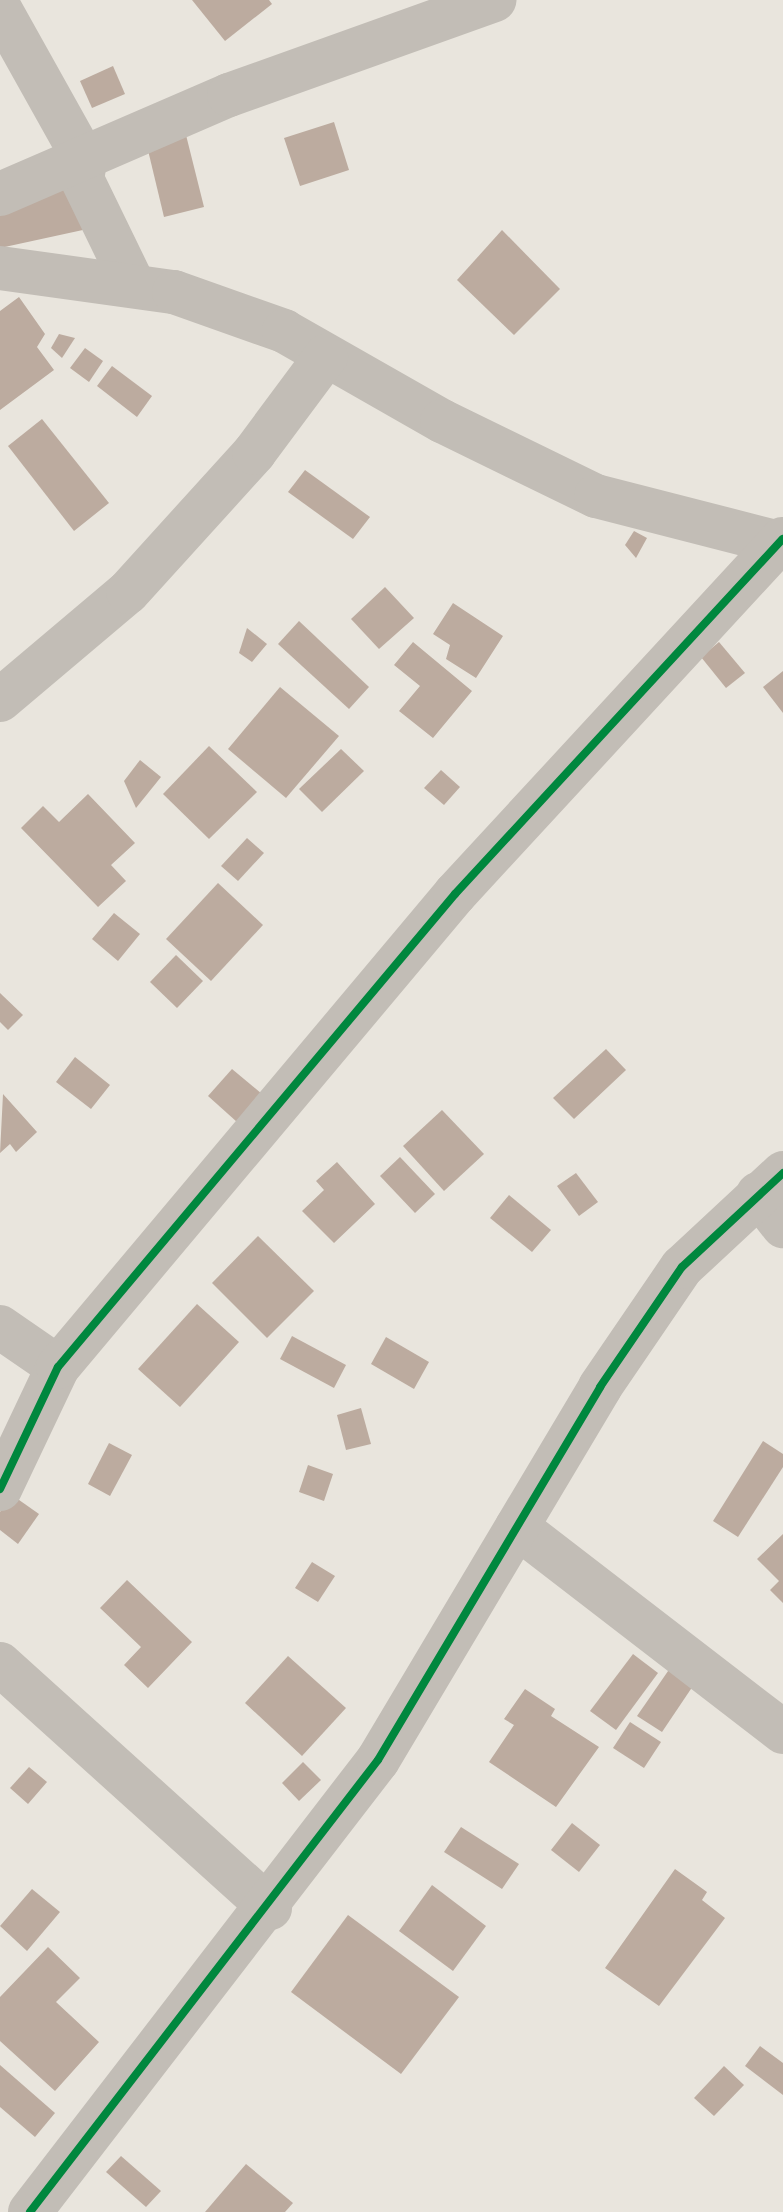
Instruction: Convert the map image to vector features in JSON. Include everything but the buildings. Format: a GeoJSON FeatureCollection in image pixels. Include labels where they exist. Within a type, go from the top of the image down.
{"type":"FeatureCollection","features":[{"type":"Feature","properties":{"kind":"street"},"geometry":{"type":"LineString","coordinates":[[0,194],[85,161],[229,95],[495,0]]}},
{"type":"Feature","properties":{"kind":"street"},"geometry":{"type":"LineString","coordinates":[[0,9],[85,161],[82,179],[132,282]]}},
{"type":"Feature","properties":{"kind":"street"},"geometry":{"type":"LineString","coordinates":[[0,268],[132,282],[284,331],[326,356],[596,496],[782,542],[455,894],[58,1367],[0,1489]]}},
{"type":"Feature","properties":{"kind":"street"},"geometry":{"type":"LineString","coordinates":[[0,700],[128,592],[254,453],[326,356]]}},
{"type":"Feature","properties":{"kind":"street"},"geometry":{"type":"LineString","coordinates":[[30,2212],[270,1908],[378,1760],[600,1387],[682,1267],[775,1198]]}},
{"type":"Feature","properties":{"kind":"street"},"geometry":{"type":"LineString","coordinates":[[0,1327],[58,1367]]}},
{"type":"Feature","properties":{"kind":"street"},"geometry":{"type":"LineString","coordinates":[[517,1527],[783,1732]]}},
{"type":"Feature","properties":{"kind":"street"},"geometry":{"type":"LineString","coordinates":[[0,1664],[270,1908]]}},
{"type":"Feature","properties":{"kind":"cycle path"},"geometry":{"type":"LineString","coordinates":[[0,1489],[58,1367],[455,894],[783,539]]}},
{"type":"Feature","properties":{"kind":"cycle path"},"geometry":{"type":"LineString","coordinates":[[30,2212],[378,1760],[600,1387],[682,1267],[783,1173]]}}]}
